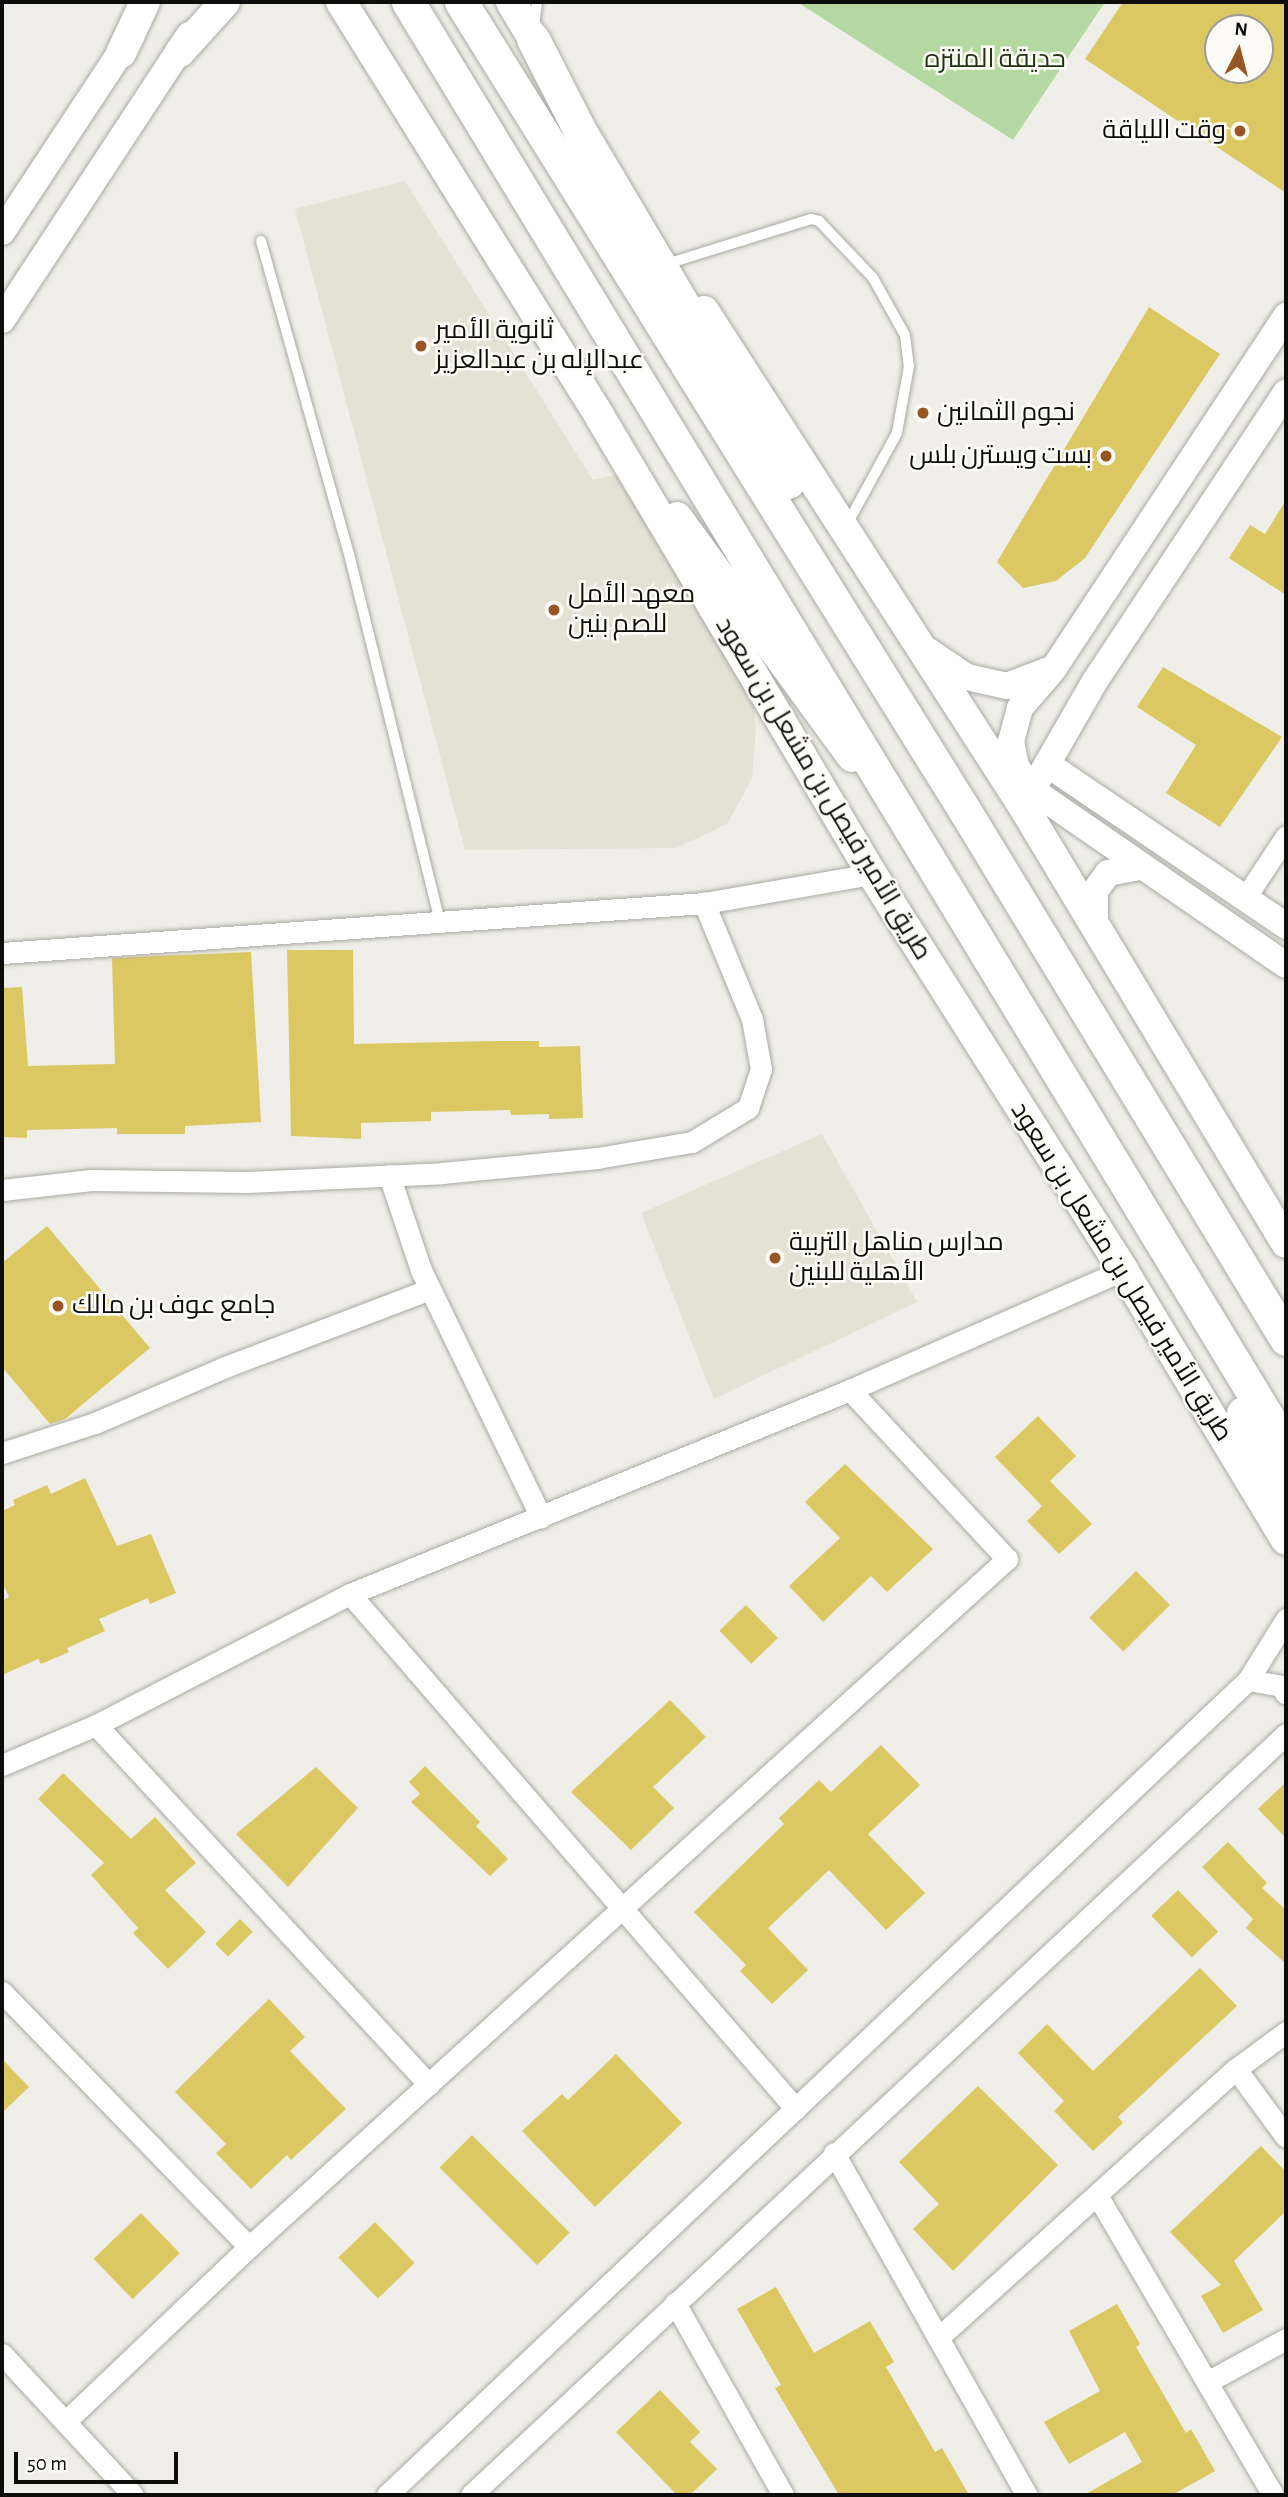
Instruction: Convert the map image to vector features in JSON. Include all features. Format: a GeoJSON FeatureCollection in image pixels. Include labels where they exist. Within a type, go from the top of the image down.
{"type":"FeatureCollection","features":[{"type":"Feature","properties":{"kind":"main road"},"geometry":{"type":"LineString","coordinates":[[121,53],[145,2]]}},
{"type":"Feature","properties":{"kind":"main road"},"geometry":{"type":"LineString","coordinates":[[180,52],[225,2]]}},
{"type":"Feature","properties":{"kind":"main road","name":"طريق الأمير فيصل بن مشعل بن سعود"},"geometry":{"type":"LineString","coordinates":[[408,2],[1149,1226],[1286,1447]]}},
{"type":"Feature","properties":{"kind":"main road"},"geometry":{"type":"LineString","coordinates":[[461,2],[964,811],[1286,1339]]}},
{"type":"Feature","properties":{"kind":"main road"},"geometry":{"type":"LineString","coordinates":[[511,2],[673,262],[920,645],[1027,798],[1095,923],[1278,1212],[1286,1243]]}},
{"type":"Feature","properties":{"kind":"main road","name":"طريق الأمير فيصل بن مشعل بن سعود"},"geometry":{"type":"LineString","coordinates":[[341,7],[600,417],[872,874],[1123,1270],[1286,1540]]}},
{"type":"Feature","properties":{"kind":"main road"},"geometry":{"type":"LineString","coordinates":[[533,39],[580,131],[895,665],[964,811]]}},
{"type":"Feature","properties":{"kind":"main road"},"geometry":{"type":"LineString","coordinates":[[600,417],[720,572],[807,698],[922,849]]}},
{"type":"Feature","properties":{"kind":"main road"},"geometry":{"type":"LineString","coordinates":[[1149,1226],[1286,1503]]}},
{"type":"Feature","properties":{"kind":"street"},"geometry":{"type":"LineString","coordinates":[[2,232],[153,2]]}},
{"type":"Feature","properties":{"kind":"street"},"geometry":{"type":"LineString","coordinates":[[2,320],[180,52],[208,2]]}},
{"type":"Feature","properties":{"kind":"street"},"geometry":{"type":"LineString","coordinates":[[1286,316],[1054,668],[1020,708],[1011,741],[1027,798],[1140,867],[1286,965]]}},
{"type":"Feature","properties":{"kind":"street"},"geometry":{"type":"LineString","coordinates":[[1027,798],[1095,681],[1286,392]]}},
{"type":"Feature","properties":{"kind":"street"},"geometry":{"type":"LineString","coordinates":[[920,645],[967,677],[1007,686],[1054,668]]}},
{"type":"Feature","properties":{"kind":"street"},"geometry":{"type":"LineString","coordinates":[[1047,764],[1286,926]]}},
{"type":"Feature","properties":{"kind":"street"},"geometry":{"type":"LineString","coordinates":[[1245,898],[1286,836]]}},
{"type":"Feature","properties":{"kind":"street"},"geometry":{"type":"LineString","coordinates":[[1095,923],[1095,891],[1108,873],[1140,867]]}},
{"type":"Feature","properties":{"kind":"street"},"geometry":{"type":"LineString","coordinates":[[2,953],[704,903],[872,874]]}},
{"type":"Feature","properties":{"kind":"street"},"geometry":{"type":"LineString","coordinates":[[2,1190],[92,1180],[247,1182],[389,1175],[597,1158],[692,1142],[748,1108],[761,1069],[752,1019],[704,903]]}},
{"type":"Feature","properties":{"kind":"street"},"geometry":{"type":"LineString","coordinates":[[389,1175],[430,1289],[541,1517]]}},
{"type":"Feature","properties":{"kind":"street"},"geometry":{"type":"LineString","coordinates":[[2,1766],[96,1725],[350,1594],[850,1390],[1123,1270]]}},
{"type":"Feature","properties":{"kind":"street"},"geometry":{"type":"LineString","coordinates":[[2,1452],[95,1423],[225,1367],[430,1289]]}},
{"type":"Feature","properties":{"kind":"street"},"geometry":{"type":"LineString","coordinates":[[65,2422],[248,2247],[1007,1559],[850,1390]]}},
{"type":"Feature","properties":{"kind":"street"},"geometry":{"type":"LineString","coordinates":[[350,1594],[796,2109]]}},
{"type":"Feature","properties":{"kind":"street"},"geometry":{"type":"LineString","coordinates":[[387,2495],[1248,1680],[1286,1619]]}},
{"type":"Feature","properties":{"kind":"street"},"geometry":{"type":"LineString","coordinates":[[1248,1680],[1281,1686],[1286,1694]]}},
{"type":"Feature","properties":{"kind":"street"},"geometry":{"type":"LineString","coordinates":[[96,1725],[429,2084]]}},
{"type":"Feature","properties":{"kind":"street"},"geometry":{"type":"LineString","coordinates":[[471,2495],[834,2153],[1286,1734]]}},
{"type":"Feature","properties":{"kind":"street"},"geometry":{"type":"LineString","coordinates":[[2,1992],[248,2247]]}},
{"type":"Feature","properties":{"kind":"street"},"geometry":{"type":"LineString","coordinates":[[938,2338],[1237,2069],[1286,2032]]}},
{"type":"Feature","properties":{"kind":"street"},"geometry":{"type":"LineString","coordinates":[[1237,2069],[1286,2137]]}},
{"type":"Feature","properties":{"kind":"street"},"geometry":{"type":"LineString","coordinates":[[834,2153],[1027,2495]]}},
{"type":"Feature","properties":{"kind":"street"},"geometry":{"type":"LineString","coordinates":[[1097,2195],[1273,2495]]}},
{"type":"Feature","properties":{"kind":"street"},"geometry":{"type":"LineString","coordinates":[[675,2303],[783,2495]]}},
{"type":"Feature","properties":{"kind":"street"},"geometry":{"type":"LineString","coordinates":[[1207,2382],[1286,2339]]}},
{"type":"Feature","properties":{"kind":"street"},"geometry":{"type":"LineString","coordinates":[[5,2365],[65,2422],[133,2495]]}},
{"type":"Feature","properties":{"kind":"lane"},"geometry":{"type":"LineString","coordinates":[[533,39],[537,2]]}},
{"type":"Feature","properties":{"kind":"lane"},"geometry":{"type":"LineString","coordinates":[[673,262],[811,219],[819,221],[873,278],[905,335],[909,366],[897,433],[845,528]]}},
{"type":"Feature","properties":{"kind":"lane"},"geometry":{"type":"LineString","coordinates":[[261,241],[350,558],[440,922]]}},
{"type":"Feature","properties":{"kind":"shaded area","name":"معهد الأمل للصم بنين"},"geometry":{"type":"Polygon","coordinates":[[[405,181],[593,480],[618,474],[752,688],[756,729],[752,779],[727,824],[676,848],[465,850],[295,209],[405,181]]]}},
{"type":"Feature","properties":{"kind":"shaded area","name":"مدارس مناهل التربية الأهلية للبنين"},"geometry":{"type":"Polygon","coordinates":[[[822,1134],[917,1302],[714,1399],[641,1213],[822,1134]]]}},
{"type":"Feature","properties":{"kind":"green space","name":"حديقة المنتزه"},"geometry":{"type":"Polygon","coordinates":[[[797,2],[1105,2],[1013,140],[797,2]]]}},
{"type":"Feature","properties":{"kind":"building","name":"وقت اللياقة"},"geometry":{"type":"Polygon","coordinates":[[[1123,2],[1286,2],[1286,193],[1085,59],[1123,2]]]}},
{"type":"Feature","properties":{"kind":"building","name":"بست ويسترن بلس"},"geometry":{"type":"Polygon","coordinates":[[[1149,307],[1220,354],[1085,558],[1056,581],[1023,588],[997,562],[1149,307]]]}},
{"type":"Feature","properties":{"kind":"building"},"geometry":{"type":"Polygon","coordinates":[[[1286,500],[1286,595],[1229,558],[1250,525],[1265,534],[1286,500]]]}},
{"type":"Feature","properties":{"kind":"building"},"geometry":{"type":"Polygon","coordinates":[[[1163,667],[1282,737],[1220,827],[1166,793],[1196,745],[1137,707],[1163,667]]]}},
{"type":"Feature","properties":{"kind":"building"},"geometry":{"type":"Polygon","coordinates":[[[287,950],[353,950],[354,1044],[539,1041],[539,1047],[580,1046],[583,1118],[549,1119],[549,1114],[511,1115],[510,1110],[431,1112],[431,1121],[361,1123],[361,1139],[291,1136],[287,950]]]}},
{"type":"Feature","properties":{"kind":"building"},"geometry":{"type":"Polygon","coordinates":[[[251,952],[261,1122],[185,1126],[185,1134],[117,1134],[117,1128],[27,1130],[27,1138],[2,1137],[2,988],[22,987],[28,1066],[115,1064],[112,958],[251,952]]]}},
{"type":"Feature","properties":{"kind":"building","name":"جامع عوف بن مالك"},"geometry":{"type":"Polygon","coordinates":[[[47,1226],[150,1348],[65,1419],[50,1424],[2,1367],[2,1263],[47,1226]]]}},
{"type":"Feature","properties":{"kind":"building"},"geometry":{"type":"Polygon","coordinates":[[[1038,1416],[1076,1456],[1050,1481],[1092,1524],[1059,1554],[1027,1521],[1042,1506],[995,1457],[1038,1416]]]}},
{"type":"Feature","properties":{"kind":"building"},"geometry":{"type":"Polygon","coordinates":[[[845,1464],[933,1549],[887,1592],[871,1576],[823,1622],[789,1586],[840,1538],[805,1502],[845,1464]]]}},
{"type":"Feature","properties":{"kind":"building"},"geometry":{"type":"Polygon","coordinates":[[[85,1478],[117,1546],[151,1534],[176,1593],[150,1604],[148,1598],[99,1619],[105,1631],[67,1648],[69,1652],[41,1664],[38,1659],[2,1675],[2,1601],[9,1597],[2,1582],[2,1511],[15,1505],[13,1500],[47,1485],[51,1494],[85,1478]]]}},
{"type":"Feature","properties":{"kind":"building"},"geometry":{"type":"Polygon","coordinates":[[[1136,1571],[1170,1605],[1123,1652],[1089,1618],[1136,1571]]]}},
{"type":"Feature","properties":{"kind":"building"},"geometry":{"type":"Polygon","coordinates":[[[746,1605],[778,1638],[751,1664],[719,1631],[746,1605]]]}},
{"type":"Feature","properties":{"kind":"building"},"geometry":{"type":"Polygon","coordinates":[[[670,1700],[706,1737],[653,1787],[674,1808],[631,1850],[571,1792],[670,1700]]]}},
{"type":"Feature","properties":{"kind":"building"},"geometry":{"type":"Polygon","coordinates":[[[881,1745],[920,1785],[868,1834],[925,1893],[886,1930],[829,1870],[768,1928],[808,1970],[772,2004],[740,1971],[746,1965],[694,1912],[784,1824],[779,1818],[819,1780],[831,1792],[881,1745]]]}},
{"type":"Feature","properties":{"kind":"building"},"geometry":{"type":"Polygon","coordinates":[[[425,1766],[480,1822],[476,1826],[508,1859],[490,1876],[411,1802],[420,1794],[409,1782],[425,1766]]]}},
{"type":"Feature","properties":{"kind":"building"},"geometry":{"type":"Polygon","coordinates":[[[316,1767],[358,1808],[288,1887],[236,1834],[316,1767]]]}},
{"type":"Feature","properties":{"kind":"building"},"geometry":{"type":"Polygon","coordinates":[[[63,1773],[131,1839],[155,1817],[196,1863],[165,1890],[206,1932],[168,1969],[133,1933],[138,1928],[91,1875],[104,1863],[38,1799],[63,1773]]]}},
{"type":"Feature","properties":{"kind":"building"},"geometry":{"type":"Polygon","coordinates":[[[1286,1782],[1286,1838],[1258,1809],[1286,1782]]]}},
{"type":"Feature","properties":{"kind":"building"},"geometry":{"type":"Polygon","coordinates":[[[1228,1842],[1267,1883],[1262,1888],[1286,1910],[1286,1964],[1246,1928],[1253,1919],[1202,1867],[1228,1842]]]}},
{"type":"Feature","properties":{"kind":"building"},"geometry":{"type":"Polygon","coordinates":[[[1178,1890],[1218,1932],[1192,1957],[1151,1916],[1178,1890]]]}},
{"type":"Feature","properties":{"kind":"building"},"geometry":{"type":"Polygon","coordinates":[[[240,1919],[253,1932],[228,1956],[215,1944],[240,1919]]]}},
{"type":"Feature","properties":{"kind":"building"},"geometry":{"type":"Polygon","coordinates":[[[1200,1968],[1237,2006],[1118,2117],[1123,2123],[1093,2151],[1054,2111],[1064,2101],[1018,2053],[1047,2024],[1093,2071],[1200,1968]]]}},
{"type":"Feature","properties":{"kind":"building"},"geometry":{"type":"Polygon","coordinates":[[[269,1999],[305,2037],[290,2051],[346,2109],[291,2160],[287,2155],[251,2189],[216,2153],[226,2144],[175,2092],[269,1999]]]}},
{"type":"Feature","properties":{"kind":"building"},"geometry":{"type":"Polygon","coordinates":[[[616,2054],[682,2123],[595,2207],[522,2131],[562,2094],[568,2100],[616,2054]]]}},
{"type":"Feature","properties":{"kind":"building"},"geometry":{"type":"Polygon","coordinates":[[[2,2059],[29,2087],[2,2113],[2,2059]]]}},
{"type":"Feature","properties":{"kind":"building"},"geometry":{"type":"Polygon","coordinates":[[[978,2086],[1058,2165],[953,2271],[913,2229],[939,2204],[899,2162],[978,2086]]]}},
{"type":"Feature","properties":{"kind":"building"},"geometry":{"type":"Polygon","coordinates":[[[472,2135],[570,2233],[537,2265],[439,2168],[472,2135]]]}},
{"type":"Feature","properties":{"kind":"building"},"geometry":{"type":"Polygon","coordinates":[[[1261,2146],[1286,2172],[1286,2211],[1234,2261],[1263,2310],[1223,2333],[1201,2296],[1221,2285],[1170,2232],[1261,2146]]]}},
{"type":"Feature","properties":{"kind":"building"},"geometry":{"type":"Polygon","coordinates":[[[141,2213],[180,2253],[132,2299],[94,2259],[141,2213]]]}},
{"type":"Feature","properties":{"kind":"building"},"geometry":{"type":"Polygon","coordinates":[[[375,2222],[415,2263],[378,2298],[338,2257],[375,2222]]]}},
{"type":"Feature","properties":{"kind":"building"},"geometry":{"type":"Polygon","coordinates":[[[776,2287],[814,2353],[870,2321],[894,2362],[886,2367],[935,2452],[942,2448],[969,2495],[839,2495],[775,2388],[781,2385],[737,2309],[776,2287]]]}},
{"type":"Feature","properties":{"kind":"building"},"geometry":{"type":"Polygon","coordinates":[[[1117,2304],[1140,2344],[1136,2347],[1186,2433],[1191,2429],[1215,2471],[1172,2495],[1084,2495],[1142,2462],[1125,2432],[1069,2464],[1044,2422],[1100,2391],[1069,2331],[1117,2304]]]}},
{"type":"Feature","properties":{"kind":"building"},"geometry":{"type":"Polygon","coordinates":[[[660,2390],[700,2432],[690,2442],[717,2469],[690,2495],[677,2495],[616,2432],[660,2390]]]}},
{"type":"Feature","properties":{"kind":"place","name":"وقت اللياقة"},"geometry":{"type":"Point","coordinates":[1240,131]}},
{"type":"Feature","properties":{"kind":"place","name":"ثانوية الأمير عبدالإله بن عبدالعزيز"},"geometry":{"type":"Point","coordinates":[421,346]}},
{"type":"Feature","properties":{"kind":"place","name":"نجوم الثمانين"},"geometry":{"type":"Point","coordinates":[923,413]}},
{"type":"Feature","properties":{"kind":"place","name":"بست ويسترن بلس"},"geometry":{"type":"Point","coordinates":[1106,456]}},
{"type":"Feature","properties":{"kind":"place","name":"معهد الأمل للصم بنين"},"geometry":{"type":"Point","coordinates":[554,610]}},
{"type":"Feature","properties":{"kind":"place","name":"مدارس مناهل التربية الأهلية للبنين"},"geometry":{"type":"Point","coordinates":[775,1258]}},
{"type":"Feature","properties":{"kind":"place","name":"جامع عوف بن مالك"},"geometry":{"type":"Point","coordinates":[58,1306]}}]}
